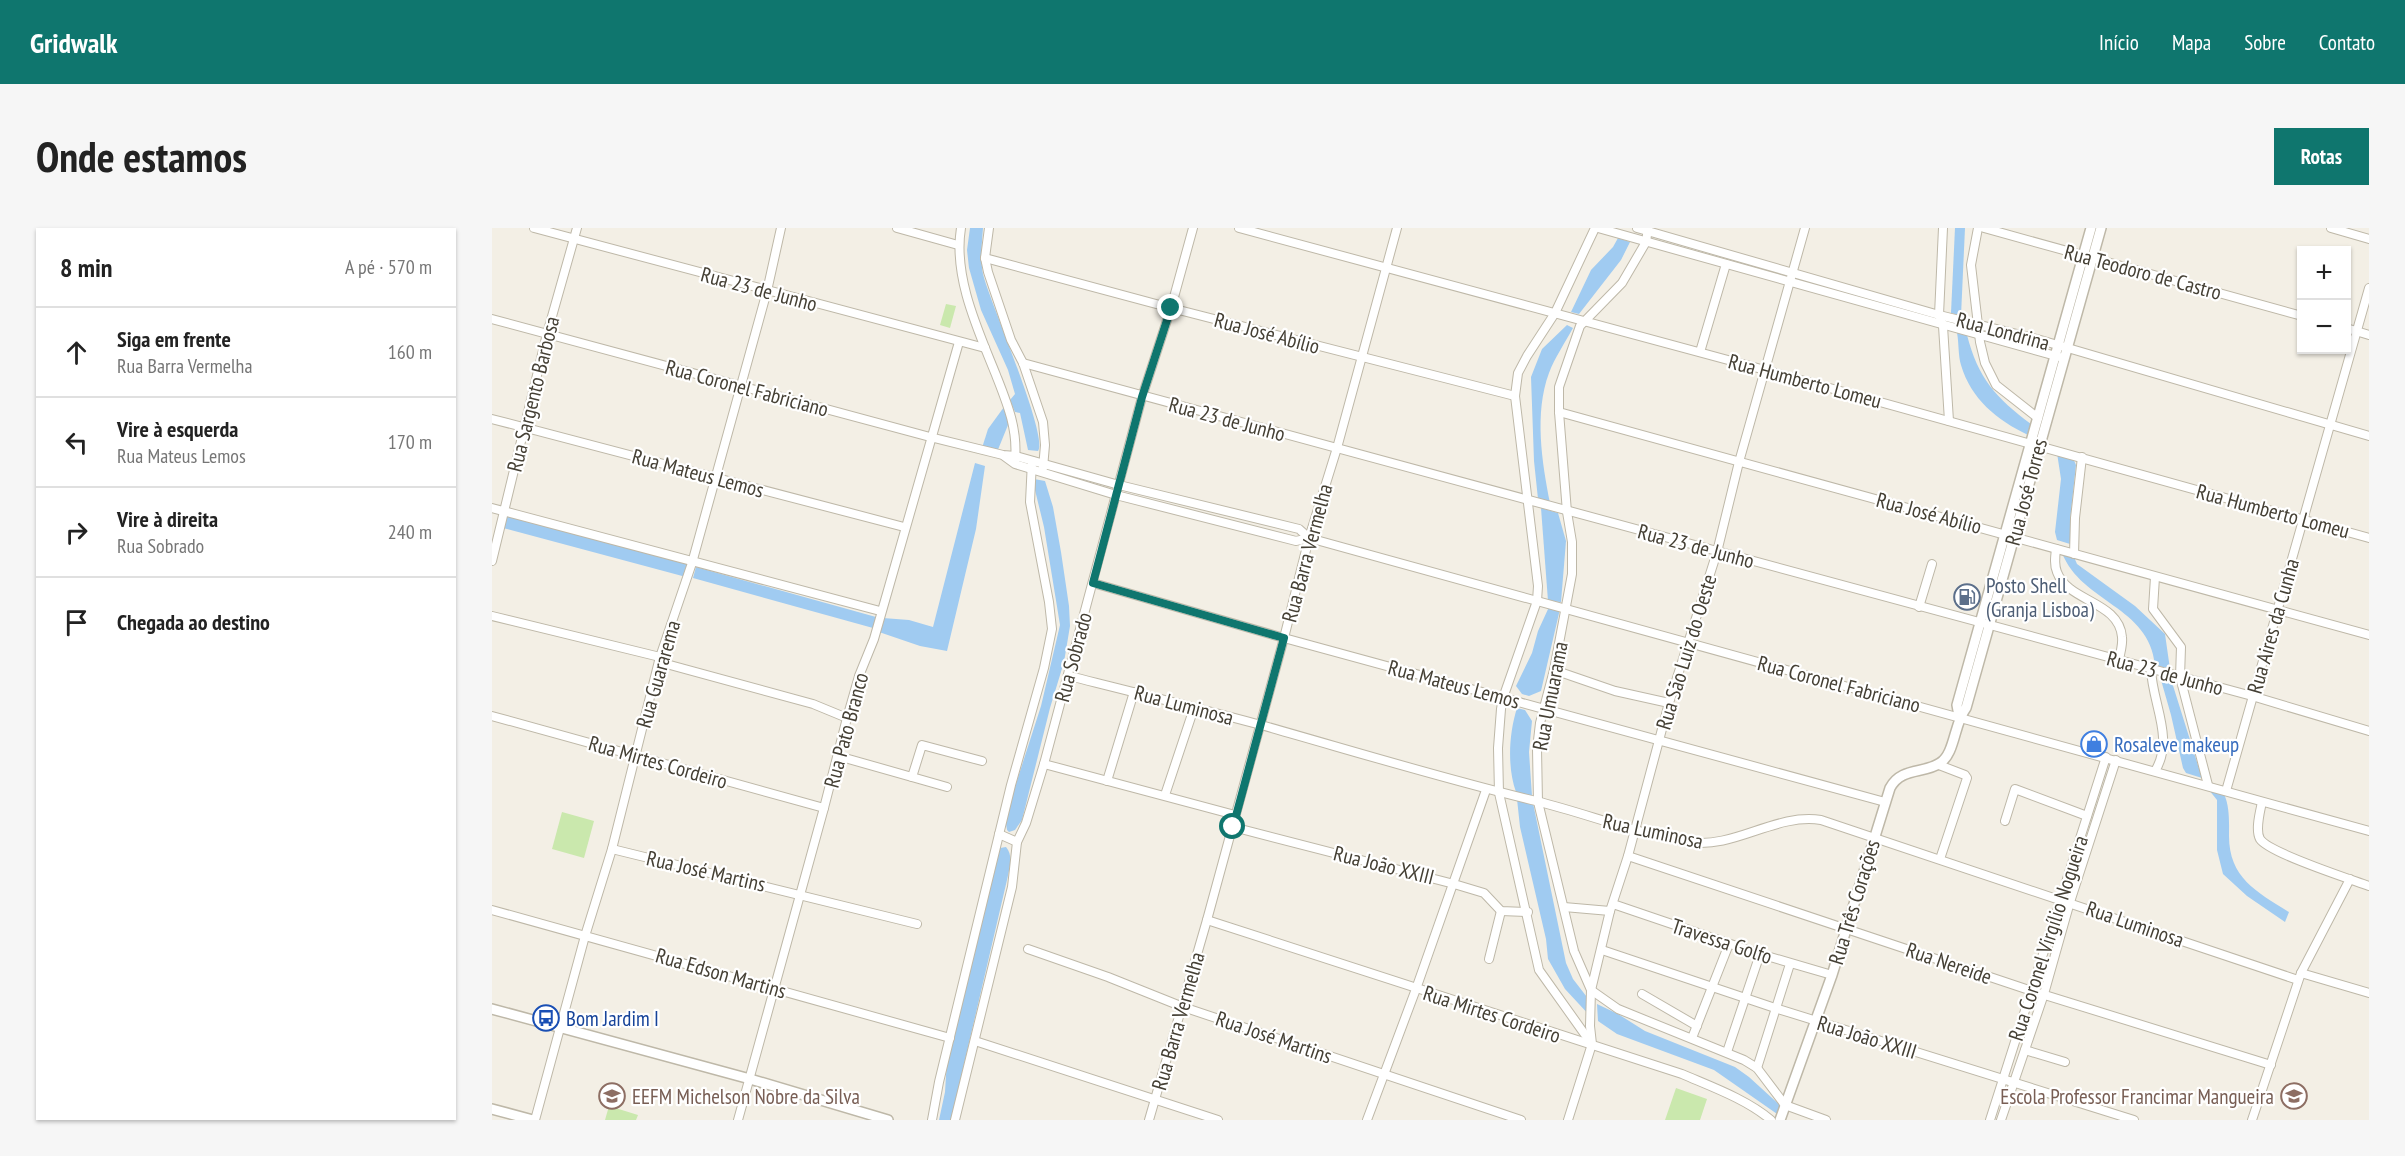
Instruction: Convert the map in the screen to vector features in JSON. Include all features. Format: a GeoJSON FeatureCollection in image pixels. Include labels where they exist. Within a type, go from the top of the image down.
{"type":"FeatureCollection","features":[{"type":"Feature","properties":{"kind":"street","name":"Rua 23 de Junho"},"geometry":{"type":"LineString","coordinates":[[534,228],[985,348]]}},
{"type":"Feature","properties":{"kind":"street","name":"Rua Sargento Barbosa"},"geometry":{"type":"LineString","coordinates":[[492,561],[502,511],[525,428],[547,334],[577,228]]}},
{"type":"Feature","properties":{"kind":"street","name":"Rua Guararema"},"geometry":{"type":"LineString","coordinates":[[534,1120],[585,936],[612,849],[660,660],[692,563],[767,291],[781,228]]}},
{"type":"Feature","properties":{"kind":"street"},"geometry":{"type":"LineString","coordinates":[[897,228],[958,245]]}},
{"type":"Feature","properties":{"kind":"street"},"geometry":{"type":"LineString","coordinates":[[961,228],[958,245],[960,268],[985,348],[1013,418],[1015,460]]}},
{"type":"Feature","properties":{"kind":"street"},"geometry":{"type":"LineString","coordinates":[[989,228],[986,258],[1011,340],[1023,363],[1043,422],[1045,446],[1043,468]]}},
{"type":"Feature","properties":{"kind":"street","name":"Rua Sobrado"},"geometry":{"type":"LineString","coordinates":[[955,1120],[1012,887],[1017,842],[1026,823],[1044,764],[1142,397],[1171,308],[1193,228]]}},
{"type":"Feature","properties":{"kind":"street","name":"Rua Humberto Lomeu"},"geometry":{"type":"LineString","coordinates":[[1239,228],[1700,352],[2369,538]]}},
{"type":"Feature","properties":{"kind":"street","name":"Rua Barra Vermelha"},"geometry":{"type":"LineString","coordinates":[[1149,1120],[1183,1007],[1284,638],[1309,538],[1337,448],[1397,228]]}},
{"type":"Feature","properties":{"kind":"street","name":"Rua Londrina"},"geometry":{"type":"LineString","coordinates":[[1596,228],[1980,336],[2060,351]]}},
{"type":"Feature","properties":{"kind":"street","name":"Rua Umuarama"},"geometry":{"type":"LineString","coordinates":[[1592,1044],[1539,970],[1528,912],[1499,793],[1499,738],[1503,698],[1537,601],[1538,586],[1515,396],[1518,373],[1555,313],[1596,228]]}},
{"type":"Feature","properties":{"kind":"street","name":"Rua Londrina"},"geometry":{"type":"LineString","coordinates":[[1637,228],[1648,229],[1939,315],[1980,324],[2060,351],[2369,436]]}},
{"type":"Feature","properties":{"kind":"street","name":"Rua São Luiz do Oeste"},"geometry":{"type":"LineString","coordinates":[[1592,1044],[1591,990],[1611,908],[1628,856],[1633,830],[1669,703],[1717,552],[1739,462],[1805,228]]}},
{"type":"Feature","properties":{"kind":"street"},"geometry":{"type":"LineString","coordinates":[[1943,228],[1939,315],[1943,326],[1949,421]]}},
{"type":"Feature","properties":{"kind":"street"},"geometry":{"type":"LineString","coordinates":[[1978,228],[1971,265],[1985,363],[1996,385],[2038,418]]}},
{"type":"Feature","properties":{"kind":"street","name":"Rua Teodoro de Castro"},"geometry":{"type":"LineString","coordinates":[[1984,228],[2297,315]]}},
{"type":"Feature","properties":{"kind":"street","name":"Rua José Torres"},"geometry":{"type":"LineString","coordinates":[[1959,716],[1966,708],[1984,625],[2060,351],[2091,228]]}},
{"type":"Feature","properties":{"kind":"street","name":"Rua José Torres"},"geometry":{"type":"LineString","coordinates":[[2034,445],[2038,418],[2093,259],[2101,228]]}},
{"type":"Feature","properties":{"kind":"street"},"geometry":{"type":"LineString","coordinates":[[2331,228],[2369,238]]}},
{"type":"Feature","properties":{"kind":"street","name":"Rua Umuarama"},"geometry":{"type":"LineString","coordinates":[[1648,229],[1646,242],[1622,283],[1580,326],[1560,387],[1559,412],[1567,512],[1572,542],[1572,574],[1554,670],[1543,707],[1537,749],[1538,802],[1579,966],[1591,990],[1618,1009],[1727,1052],[1757,1068],[1785,1105]]}},
{"type":"Feature","properties":{"kind":"street","name":"Rua José Abílio"},"geometry":{"type":"LineString","coordinates":[[986,258],[1361,358],[1515,396]]}},
{"type":"Feature","properties":{"kind":"street"},"geometry":{"type":"LineString","coordinates":[[1700,352],[1726,264]]}},
{"type":"Feature","properties":{"kind":"street","name":"Rua Aires da Cunha"},"geometry":{"type":"LineString","coordinates":[[2226,791],[2369,288]]}},
{"type":"Feature","properties":{"kind":"street","name":"Rua Coronel Fabriciano"},"geometry":{"type":"LineString","coordinates":[[492,319],[1003,455],[1031,465],[1299,529],[1309,538],[2369,831]]}},
{"type":"Feature","properties":{"kind":"street"},"geometry":{"type":"LineString","coordinates":[[2351,330],[2369,334]]}},
{"type":"Feature","properties":{"kind":"street","name":"Rua Pato Branco"},"geometry":{"type":"LineString","coordinates":[[738,1120],[776,989],[847,717],[873,639],[959,342]]}},
{"type":"Feature","properties":{"kind":"street","name":"Rua 23 de Junho"},"geometry":{"type":"LineString","coordinates":[[1023,363],[1528,502],[2252,696],[2369,731]]}},
{"type":"Feature","properties":{"kind":"street","name":"Rua José Abílio"},"geometry":{"type":"LineString","coordinates":[[1559,412],[2369,635]]}},
{"type":"Feature","properties":{"kind":"street","name":"Rua Mateus Lemos"},"geometry":{"type":"LineString","coordinates":[[492,419],[904,527]]}},
{"type":"Feature","properties":{"kind":"street"},"geometry":{"type":"LineString","coordinates":[[2074,554],[2075,518],[2082,458]]}},
{"type":"Feature","properties":{"kind":"street","name":"Rua Sobrado"},"geometry":{"type":"LineString","coordinates":[[932,1120],[999,834],[1044,668],[1052,629],[1030,502],[1031,465]]}},
{"type":"Feature","properties":{"kind":"street","name":"Rua Coronel Fabriciano"},"geometry":{"type":"LineString","coordinates":[[1043,468],[1116,495],[1296,541],[1309,538]]}},
{"type":"Feature","properties":{"kind":"street"},"geometry":{"type":"LineString","coordinates":[[492,508],[692,563],[880,611]]}},
{"type":"Feature","properties":{"kind":"street"},"geometry":{"type":"LineString","coordinates":[[2056,549],[2057,573],[2064,582],[2109,613],[2118,624],[2122,634],[2119,660]]}},
{"type":"Feature","properties":{"kind":"street"},"geometry":{"type":"LineString","coordinates":[[1919,607],[1932,564]]}},
{"type":"Feature","properties":{"kind":"street"},"geometry":{"type":"LineString","coordinates":[[2155,577],[2153,609],[2181,646],[2180,677],[2208,785]]}},
{"type":"Feature","properties":{"kind":"street","name":"Rua Mateus Lemos"},"geometry":{"type":"LineString","coordinates":[[1093,583],[1284,638],[1885,802]]}},
{"type":"Feature","properties":{"kind":"street"},"geometry":{"type":"LineString","coordinates":[[492,616],[660,660],[813,704],[847,717]]}},
{"type":"Feature","properties":{"kind":"street"},"geometry":{"type":"LineString","coordinates":[[2151,669],[2165,744],[2160,763],[2155,771]]}},
{"type":"Feature","properties":{"kind":"street"},"geometry":{"type":"LineString","coordinates":[[1554,670],[1615,691],[1669,703]]}},
{"type":"Feature","properties":{"kind":"street","name":"Rua Luminosa"},"geometry":{"type":"LineString","coordinates":[[1069,676],[1259,725],[1633,830],[1688,842],[1710,843],[1789,820],[1821,820],[2300,977],[2369,993]]}},
{"type":"Feature","properties":{"kind":"street"},"geometry":{"type":"LineString","coordinates":[[1107,781],[1134,693]]}},
{"type":"Feature","properties":{"kind":"street"},"geometry":{"type":"LineString","coordinates":[[1165,795],[1194,708]]}},
{"type":"Feature","properties":{"kind":"street","name":"Rua Mirtes Cordeiro"},"geometry":{"type":"LineString","coordinates":[[492,716],[824,808]]}},
{"type":"Feature","properties":{"kind":"street"},"geometry":{"type":"LineString","coordinates":[[1940,859],[1967,778],[1965,775],[1939,765],[1947,758],[1959,716]]}},
{"type":"Feature","properties":{"kind":"street"},"geometry":{"type":"LineString","coordinates":[[912,777],[922,745],[982,761]]}},
{"type":"Feature","properties":{"kind":"street"},"geometry":{"type":"LineString","coordinates":[[838,756],[947,787]]}},
{"type":"Feature","properties":{"kind":"street","name":"Rua Coronel Virgílio Nogueira"},"geometry":{"type":"LineString","coordinates":[[1990,1120],[2106,757]]}},
{"type":"Feature","properties":{"kind":"street","name":"Rua Coronel Virgílio Nogueira"},"geometry":{"type":"LineString","coordinates":[[2001,1120],[2044,994],[2070,902],[2116,760]]}},
{"type":"Feature","properties":{"kind":"street"},"geometry":{"type":"LineString","coordinates":[[1044,764],[1235,815]]}},
{"type":"Feature","properties":{"kind":"street","name":"Rua Três Corações"},"geometry":{"type":"LineString","coordinates":[[1780,1120],[1832,975],[1885,802],[1893,783],[1900,776],[1939,765]]}},
{"type":"Feature","properties":{"kind":"street"},"geometry":{"type":"LineString","coordinates":[[2005,821],[2014,789],[2086,816]]}},
{"type":"Feature","properties":{"kind":"street"},"geometry":{"type":"LineString","coordinates":[[1367,1120],[1486,790]]}},
{"type":"Feature","properties":{"kind":"street"},"geometry":{"type":"LineString","coordinates":[[2262,802],[2259,827],[2261,840],[2295,859],[2369,886]]}},
{"type":"Feature","properties":{"kind":"street","name":"Rua João XXIII"},"geometry":{"type":"LineString","coordinates":[[1233,827],[1484,893],[1501,911]]}},
{"type":"Feature","properties":{"kind":"street"},"geometry":{"type":"LineString","coordinates":[[999,834],[1017,842]]}},
{"type":"Feature","properties":{"kind":"street","name":"Rua José Martins"},"geometry":{"type":"LineString","coordinates":[[612,849],[800,893],[917,924]]}},
{"type":"Feature","properties":{"kind":"street","name":"Rua Nereide"},"geometry":{"type":"LineString","coordinates":[[1628,856],[2032,991],[2271,1065]]}},
{"type":"Feature","properties":{"kind":"street"},"geometry":{"type":"LineString","coordinates":[[2252,1120],[2300,977],[2350,879]]}},
{"type":"Feature","properties":{"kind":"street","name":"Travessa Golfo"},"geometry":{"type":"LineString","coordinates":[[1564,907],[1611,908],[1832,975]]}},
{"type":"Feature","properties":{"kind":"street","name":"Rua Edson Martins"},"geometry":{"type":"LineString","coordinates":[[492,910],[950,1038]]}},
{"type":"Feature","properties":{"kind":"street"},"geometry":{"type":"LineString","coordinates":[[1489,959],[1501,911],[1528,912]]}},
{"type":"Feature","properties":{"kind":"street","name":"Rua Mirtes Cordeiro"},"geometry":{"type":"LineString","coordinates":[[1207,920],[1682,1074],[1723,1092],[1772,1120]]}},
{"type":"Feature","properties":{"kind":"street"},"geometry":{"type":"LineString","coordinates":[[1692,1038],[1729,944]]}},
{"type":"Feature","properties":{"kind":"street","name":"Rua José Martins"},"geometry":{"type":"LineString","coordinates":[[1028,949],[1108,977],[1183,1007],[1521,1120]]}},
{"type":"Feature","properties":{"kind":"street","name":"Rua João XXIII"},"geometry":{"type":"LineString","coordinates":[[1602,950],[1775,1008],[2134,1120]]}},
{"type":"Feature","properties":{"kind":"street"},"geometry":{"type":"LineString","coordinates":[[1727,1052],[1760,954]]}},
{"type":"Feature","properties":{"kind":"street"},"geometry":{"type":"LineString","coordinates":[[1757,1068],[1790,964]]}},
{"type":"Feature","properties":{"kind":"street"},"geometry":{"type":"LineString","coordinates":[[1642,994],[1697,1026]]}},
{"type":"Feature","properties":{"kind":"street"},"geometry":{"type":"LineString","coordinates":[[492,1009],[750,1079],[888,1120]]}},
{"type":"Feature","properties":{"kind":"street"},"geometry":{"type":"LineString","coordinates":[[975,1041],[1218,1120]]}},
{"type":"Feature","properties":{"kind":"street"},"geometry":{"type":"LineString","coordinates":[[1568,1120],[1592,1044]]}},
{"type":"Feature","properties":{"kind":"street"},"geometry":{"type":"LineString","coordinates":[[2025,1050],[2065,1062]]}},
{"type":"Feature","properties":{"kind":"street"},"geometry":{"type":"LineString","coordinates":[[1785,1105],[1823,1119]]}},
{"type":"Feature","properties":{"kind":"street"},"geometry":{"type":"LineString","coordinates":[[492,1109],[534,1120]]}},
{"type":"Feature","properties":{"kind":"green space"},"geometry":{"type":"Polygon","coordinates":[[[946,304],[956,306],[950,328],[940,325],[946,304]]]}},
{"type":"Feature","properties":{"kind":"green space"},"geometry":{"type":"Polygon","coordinates":[[[562,812],[594,821],[584,858],[552,849],[562,812]]]}},
{"type":"Feature","properties":{"kind":"green space"},"geometry":{"type":"Polygon","coordinates":[[[1676,1088],[1707,1099],[1700,1120],[1665,1120],[1676,1088]]]}},
{"type":"Feature","properties":{"kind":"green space"},"geometry":{"type":"Polygon","coordinates":[[[609,1106],[638,1115],[636,1120],[605,1120],[609,1106]]]}},
{"type":"Feature","properties":{"kind":"water"},"geometry":{"type":"Polygon","coordinates":[[[970,228],[983,228],[981,256],[983,274],[1035,421],[1039,440],[1038,451],[1028,450],[1020,413],[1015,412],[1010,400],[1015,394],[1008,370],[981,310],[969,268],[967,250],[970,228]]]}},
{"type":"Feature","properties":{"kind":"water"},"geometry":{"type":"Polygon","coordinates":[[[1955,228],[1965,228],[1961,316],[1951,313],[1955,228]]]}},
{"type":"Feature","properties":{"kind":"water"},"geometry":{"type":"Polygon","coordinates":[[[1618,238],[1630,242],[1621,260],[1579,314],[1571,312],[1591,270],[1613,247],[1618,238]]]}},
{"type":"Feature","properties":{"kind":"water"},"geometry":{"type":"Polygon","coordinates":[[[1567,325],[1573,328],[1549,373],[1542,405],[1542,455],[1550,503],[1538,499],[1534,461],[1531,377],[1542,349],[1567,325]]]}},
{"type":"Feature","properties":{"kind":"water"},"geometry":{"type":"Polygon","coordinates":[[[1957,333],[1967,335],[1971,350],[1983,375],[1998,396],[2031,424],[2028,435],[1996,415],[1971,388],[1961,365],[1957,333]]]}},
{"type":"Feature","properties":{"kind":"water"},"geometry":{"type":"Polygon","coordinates":[[[1004,407],[1010,420],[997,452],[982,448],[988,429],[1004,407]]]}},
{"type":"Feature","properties":{"kind":"water"},"geometry":{"type":"Polygon","coordinates":[[[2057,453],[2072,456],[2076,465],[2070,544],[2057,540],[2055,532],[2061,479],[2057,453]]]}},
{"type":"Feature","properties":{"kind":"water"},"geometry":{"type":"Polygon","coordinates":[[[975,463],[985,466],[976,529],[947,651],[920,646],[879,632],[883,618],[909,620],[933,627],[975,463]]]}},
{"type":"Feature","properties":{"kind":"water"},"geometry":{"type":"Polygon","coordinates":[[[1034,479],[1045,481],[1053,507],[1069,606],[1070,626],[1064,662],[1022,820],[1015,830],[1009,832],[1005,818],[1041,706],[1060,625],[1034,479]]]}},
{"type":"Feature","properties":{"kind":"water"},"geometry":{"type":"Polygon","coordinates":[[[1541,508],[1558,513],[1566,541],[1561,602],[1548,601],[1541,508]]]}},
{"type":"Feature","properties":{"kind":"water"},"geometry":{"type":"Polygon","coordinates":[[[505,516],[689,565],[686,577],[503,528],[505,516]]]}},
{"type":"Feature","properties":{"kind":"water"},"geometry":{"type":"Polygon","coordinates":[[[2062,553],[2074,557],[2077,564],[2135,606],[2165,634],[2170,669],[2155,665],[2150,645],[2141,630],[2084,583],[2071,570],[2062,553]]]}},
{"type":"Feature","properties":{"kind":"water"},"geometry":{"type":"Polygon","coordinates":[[[696,567],[876,617],[873,628],[693,578],[696,567]]]}},
{"type":"Feature","properties":{"kind":"water"},"geometry":{"type":"Polygon","coordinates":[[[1549,607],[1560,609],[1541,691],[1529,696],[1522,694],[1516,686],[1532,653],[1538,631],[1549,607]]]}},
{"type":"Feature","properties":{"kind":"water"},"geometry":{"type":"Polygon","coordinates":[[[2159,673],[2170,676],[2202,778],[2186,773],[2183,768],[2159,673]]]}},
{"type":"Feature","properties":{"kind":"water"},"geometry":{"type":"Polygon","coordinates":[[[1517,708],[1525,710],[1532,721],[1529,752],[1532,796],[1516,792],[1511,772],[1512,728],[1517,708]]]}},
{"type":"Feature","properties":{"kind":"water"},"geometry":{"type":"Polygon","coordinates":[[[2209,790],[2224,794],[2226,799],[2230,851],[2234,863],[2247,882],[2266,898],[2289,912],[2285,922],[2247,896],[2223,874],[2217,850],[2217,800],[2209,790]]]}},
{"type":"Feature","properties":{"kind":"water"},"geometry":{"type":"Polygon","coordinates":[[[1517,799],[1533,803],[1566,963],[1573,979],[1590,1001],[1591,1017],[1565,989],[1548,959],[1546,939],[1520,827],[1517,799]]]}},
{"type":"Feature","properties":{"kind":"water"},"geometry":{"type":"Polygon","coordinates":[[[1006,847],[1010,859],[1009,872],[951,1120],[939,1120],[945,1092],[947,1060],[998,853],[1000,848],[1006,847]]]}},
{"type":"Feature","properties":{"kind":"water"},"geometry":{"type":"Polygon","coordinates":[[[1597,1004],[1645,1031],[1735,1067],[1782,1107],[1780,1116],[1714,1070],[1617,1034],[1598,1021],[1597,1004]]]}},
{"type":"Feature","properties":{"kind":"place","name":"Posto Shell (Granja Lisboa)"},"geometry":{"type":"Point","coordinates":[1967,597]}},
{"type":"Feature","properties":{"kind":"place","name":"Rosaleve makeup"},"geometry":{"type":"Point","coordinates":[2094,744]}},
{"type":"Feature","properties":{"kind":"place","name":"Bom Jardim I"},"geometry":{"type":"Point","coordinates":[546,1018]}},
{"type":"Feature","properties":{"kind":"place","name":"EEFM Michelson Nobre da Silva"},"geometry":{"type":"Point","coordinates":[612,1096]}},
{"type":"Feature","properties":{"kind":"place","name":"Escola Professor Francimar Mangueira"},"geometry":{"type":"Point","coordinates":[2294,1096]}},
{"type":"Feature","properties":{"kind":"route"},"geometry":{"type":"LineString","coordinates":[[1171,308],[1142,397],[1093,583],[1284,638],[1233,827]]}}]}
